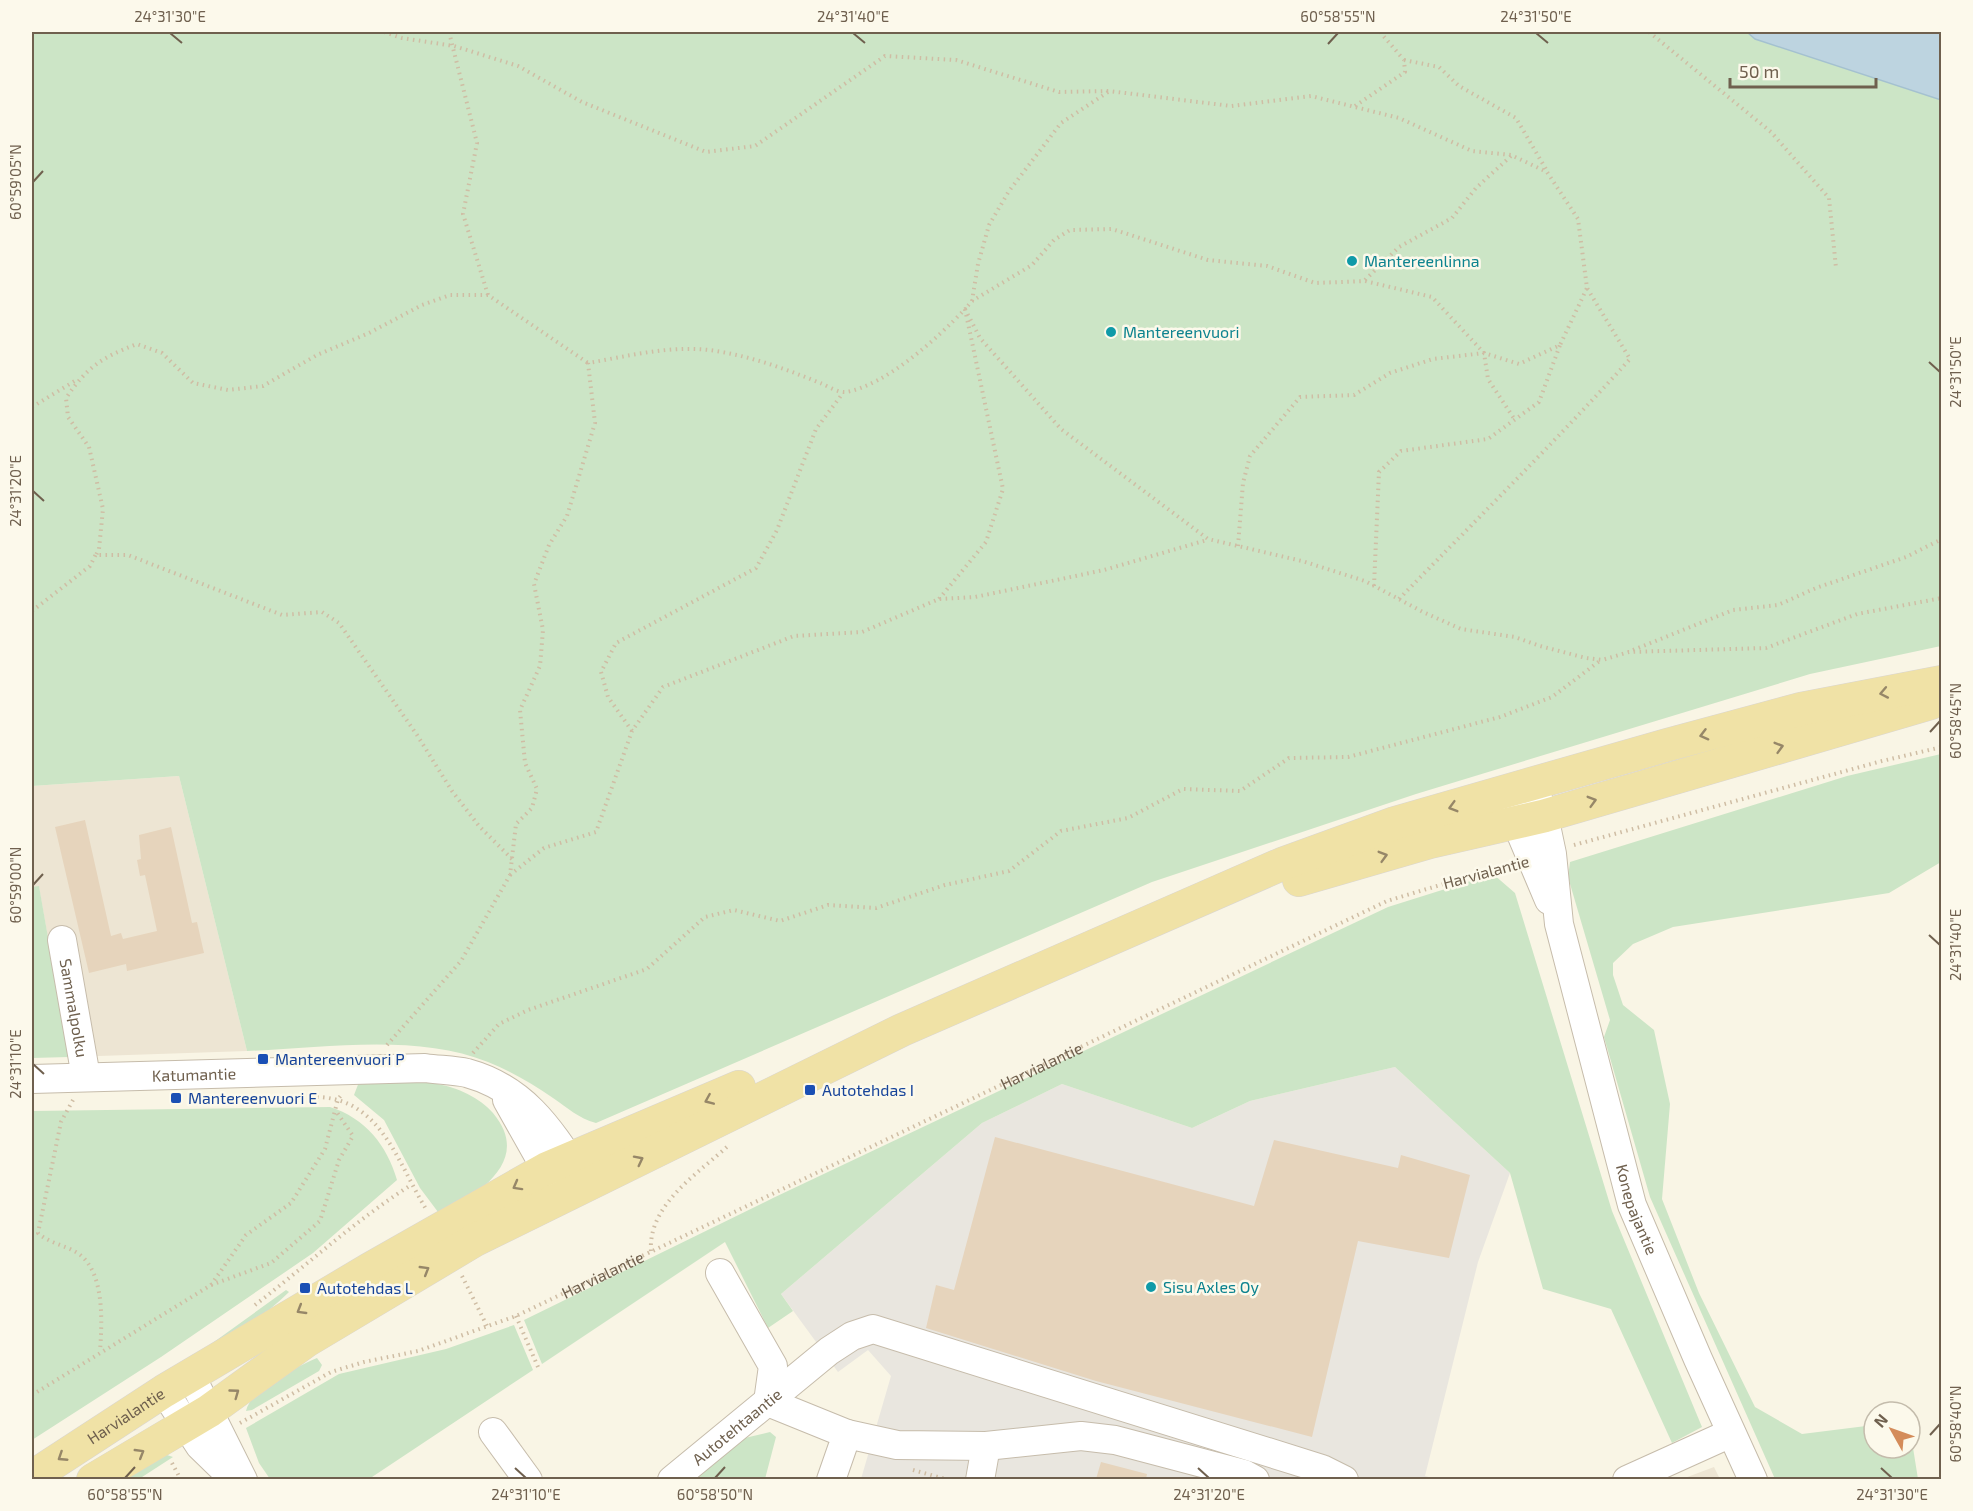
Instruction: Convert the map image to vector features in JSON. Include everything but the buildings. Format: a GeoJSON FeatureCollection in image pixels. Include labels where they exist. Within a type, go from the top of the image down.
{"type":"FeatureCollection","features":[{"type":"Feature","properties":{"kind":"main road","name":"Harvialantie"},"geometry":{"type":"LineString","coordinates":[[1526,803],[1801,709],[1941,682]]}},
{"type":"Feature","properties":{"kind":"main road","name":"Harvialantie"},"geometry":{"type":"LineString","coordinates":[[32,1477],[178,1384],[369,1269],[566,1178],[787,1066],[902,1030],[1282,864],[1395,823],[1526,803],[1941,700]]}},
{"type":"Feature","properties":{"kind":"main road","name":"Harvialantie"},"geometry":{"type":"LineString","coordinates":[[93,1479],[204,1429],[306,1341],[475,1240],[566,1178]]}},
{"type":"Feature","properties":{"kind":"street","name":"Konepajantie"},"geometry":{"type":"LineString","coordinates":[[1526,803],[1632,1205],[1753,1479]]}},
{"type":"Feature","properties":{"kind":"street","name":"Sammalpolku"},"geometry":{"type":"LineString","coordinates":[[62,940],[79,1092]]}},
{"type":"Feature","properties":{"kind":"street","name":"Katumantie"},"geometry":{"type":"LineString","coordinates":[[32,1079],[79,1092],[425,1068],[467,1073],[521,1099],[543,1120],[566,1178]]}},
{"type":"Feature","properties":{"kind":"street"},"geometry":{"type":"LineString","coordinates":[[720,1273],[774,1366],[768,1402],[847,1434],[897,1445],[986,1446],[1081,1436],[1115,1440],[1244,1474],[1255,1479]]}},
{"type":"Feature","properties":{"kind":"street","name":"Autotehtaantie"},"geometry":{"type":"LineString","coordinates":[[672,1479],[801,1374],[852,1336],[873,1329],[1322,1469],[1344,1479]]}},
{"type":"Feature","properties":{"kind":"street"},"geometry":{"type":"LineString","coordinates":[[178,1384],[235,1479]]}},
{"type":"Feature","properties":{"kind":"street"},"geometry":{"type":"LineString","coordinates":[[204,1429],[243,1479]]}},
{"type":"Feature","properties":{"kind":"street"},"geometry":{"type":"LineString","coordinates":[[493,1432],[528,1479]]}},
{"type":"Feature","properties":{"kind":"street"},"geometry":{"type":"LineString","coordinates":[[1627,1479],[1731,1432]]}},
{"type":"Feature","properties":{"kind":"street"},"geometry":{"type":"LineString","coordinates":[[831,1479],[847,1434]]}},
{"type":"Feature","properties":{"kind":"street"},"geometry":{"type":"LineString","coordinates":[[980,1479],[986,1446]]}},
{"type":"Feature","properties":{"kind":"path"},"geometry":{"type":"LineString","coordinates":[[384,32],[402,38],[454,46],[518,66],[582,102],[706,152],[755,146],[885,56],[956,60],[1059,92],[1109,91],[1231,106],[1311,96],[1399,118],[1472,151],[1511,155],[1547,172]]}},
{"type":"Feature","properties":{"kind":"path"},"geometry":{"type":"LineString","coordinates":[[449,32],[477,143],[463,214],[488,295]]}},
{"type":"Feature","properties":{"kind":"path"},"geometry":{"type":"LineString","coordinates":[[1355,106],[1405,72],[1404,60],[1380,32]]}},
{"type":"Feature","properties":{"kind":"path"},"geometry":{"type":"LineString","coordinates":[[1649,32],[1771,132],[1829,198],[1836,268]]}},
{"type":"Feature","properties":{"kind":"path"},"geometry":{"type":"LineString","coordinates":[[1399,599],[1487,507],[1554,443],[1630,359],[1587,288],[1578,219],[1547,172],[1516,118],[1459,86],[1439,68],[1404,60]]}},
{"type":"Feature","properties":{"kind":"path"},"geometry":{"type":"LineString","coordinates":[[972,301],[978,264],[989,225],[1010,191],[1061,123],[1109,91]]}},
{"type":"Feature","properties":{"kind":"path"},"geometry":{"type":"LineString","coordinates":[[1365,280],[1399,247],[1452,218],[1476,188],[1511,155]]}},
{"type":"Feature","properties":{"kind":"path"},"geometry":{"type":"LineString","coordinates":[[632,731],[608,697],[601,672],[616,643],[756,568],[777,530],[816,429],[843,393],[869,385],[937,339],[972,301],[1032,265],[1054,240],[1070,230],[1112,230],[1208,260],[1267,266],[1315,284],[1365,280],[1432,297],[1484,353],[1488,379],[1515,420]]}},
{"type":"Feature","properties":{"kind":"path"},"geometry":{"type":"LineString","coordinates":[[1374,586],[1379,472],[1401,451],[1488,439],[1539,402],[1560,345],[1587,288]]}},
{"type":"Feature","properties":{"kind":"path"},"geometry":{"type":"LineString","coordinates":[[32,407],[81,377],[105,357],[137,344],[162,353],[192,383],[228,390],[263,386],[317,355],[450,294],[488,295],[588,363],[666,350],[712,350],[766,361],[843,393]]}},
{"type":"Feature","properties":{"kind":"path"},"geometry":{"type":"LineString","coordinates":[[965,309],[980,338],[1061,429],[1208,539],[1302,561],[1374,586],[1461,629],[1515,637],[1551,650],[1602,660]]}},
{"type":"Feature","properties":{"kind":"path"},"geometry":{"type":"LineString","coordinates":[[939,599],[986,542],[1003,489],[965,309]]}},
{"type":"Feature","properties":{"kind":"path"},"geometry":{"type":"LineString","coordinates":[[1238,546],[1243,483],[1250,456],[1300,397],[1354,395],[1390,373],[1433,359],[1484,353],[1519,364],[1560,345]]}},
{"type":"Feature","properties":{"kind":"path"},"geometry":{"type":"LineString","coordinates":[[510,875],[516,824],[532,808],[537,789],[525,764],[520,710],[540,666],[543,630],[534,584],[549,545],[567,516],[595,423],[588,363]]}},
{"type":"Feature","properties":{"kind":"path"},"geometry":{"type":"LineString","coordinates":[[32,611],[90,566],[99,549],[102,509],[89,447],[68,417],[66,398],[81,377]]}},
{"type":"Feature","properties":{"kind":"path"},"geometry":{"type":"LineString","coordinates":[[382,1051],[461,961],[510,875],[544,848],[596,831],[632,731],[663,687],[794,636],[862,632],[939,599],[975,597],[1104,570],[1208,539]]}},
{"type":"Feature","properties":{"kind":"path"},"geometry":{"type":"LineString","coordinates":[[453,1072],[499,1024],[528,1010],[647,969],[705,917],[734,910],[780,921],[828,905],[876,908],[945,885],[1009,871],[1061,831],[1128,818],[1183,789],[1239,791],[1288,758],[1348,757],[1500,717],[1552,697],[1602,660],[1629,652],[1733,610],[1778,605],[1816,588],[1906,557],[1941,539]]}},
{"type":"Feature","properties":{"kind":"path"},"geometry":{"type":"LineString","coordinates":[[96,555],[128,555],[282,615],[322,612],[339,623],[417,735],[452,791],[479,826],[512,859]]}},
{"type":"Feature","properties":{"kind":"path"},"geometry":{"type":"LineString","coordinates":[[1629,652],[1766,648],[1857,614],[1941,598]]}},
{"type":"Feature","properties":{"kind":"path","name":"Harvialantie"},"geometry":{"type":"LineString","coordinates":[[181,1479],[172,1463],[204,1429],[331,1372],[364,1362],[417,1351],[488,1328],[516,1316],[1387,901],[1451,880],[1541,857],[1564,848],[1941,747]]}},
{"type":"Feature","properties":{"kind":"path"},"geometry":{"type":"LineString","coordinates":[[62,1100],[79,1092]]}},
{"type":"Feature","properties":{"kind":"path"},"geometry":{"type":"LineString","coordinates":[[79,1092],[61,1122],[38,1233],[46,1240],[77,1253],[89,1263],[104,1310],[100,1352]]}},
{"type":"Feature","properties":{"kind":"path"},"geometry":{"type":"LineString","coordinates":[[309,1097],[338,1099],[351,1103],[375,1122],[396,1154],[411,1185],[428,1212]]}},
{"type":"Feature","properties":{"kind":"path"},"geometry":{"type":"LineString","coordinates":[[211,1285],[246,1235],[291,1203],[325,1149],[338,1099]]}},
{"type":"Feature","properties":{"kind":"path"},"geometry":{"type":"LineString","coordinates":[[32,1395],[57,1382],[100,1352],[148,1326],[181,1301],[211,1285],[271,1263],[320,1221],[339,1160],[353,1136],[335,1111]]}},
{"type":"Feature","properties":{"kind":"path"},"geometry":{"type":"LineString","coordinates":[[651,1251],[656,1221],[662,1210],[730,1144]]}},
{"type":"Feature","properties":{"kind":"path"},"geometry":{"type":"LineString","coordinates":[[251,1308],[328,1249],[376,1207],[411,1185]]}},
{"type":"Feature","properties":{"kind":"path"},"geometry":{"type":"LineString","coordinates":[[461,1275],[488,1328]]}},
{"type":"Feature","properties":{"kind":"path"},"geometry":{"type":"LineString","coordinates":[[516,1316],[538,1367]]}},
{"type":"Feature","properties":{"kind":"shaded area"},"geometry":{"type":"Polygon","coordinates":[[[179,776],[247,1051],[69,1057],[39,887],[32,887],[32,786],[179,776]]]}},
{"type":"Feature","properties":{"kind":"shaded area"},"geometry":{"type":"Polygon","coordinates":[[[1395,1067],[1510,1173],[1478,1262],[1425,1476],[1436,1479],[861,1479],[891,1376],[868,1350],[838,1372],[781,1294],[982,1123],[1062,1084],[1192,1128],[1250,1101],[1395,1067]]]}},
{"type":"Feature","properties":{"kind":"shaded area"},"geometry":{"type":"Polygon","coordinates":[[[1714,1467],[1720,1479],[1682,1479],[1714,1467]]]}},
{"type":"Feature","properties":{"kind":"green space"},"geometry":{"type":"Polygon","coordinates":[[[32,32],[1747,32],[1756,39],[1941,100],[1941,646],[1810,674],[1416,794],[1152,882],[596,1123],[578,1116],[538,1088],[513,1074],[488,1062],[460,1053],[431,1048],[369,1044],[247,1051],[179,776],[32,786],[32,32]]]}},
{"type":"Feature","properties":{"kind":"green space"},"geometry":{"type":"Polygon","coordinates":[[[1941,754],[1941,862],[1889,893],[1673,927],[1633,944],[1613,963],[1613,975],[1623,1005],[1654,1030],[1670,1104],[1662,1199],[1699,1293],[1755,1407],[1802,1434],[1862,1426],[1862,1460],[1915,1460],[1918,1479],[1775,1479],[1650,1197],[1604,1037],[1610,1020],[1568,877],[1570,862],[1847,776],[1941,754]]]}},
{"type":"Feature","properties":{"kind":"green space"},"geometry":{"type":"Polygon","coordinates":[[[1493,874],[1515,893],[1612,1211],[1702,1427],[1672,1443],[1611,1309],[1543,1289],[1510,1173],[1395,1067],[1250,1101],[1192,1128],[1062,1084],[982,1123],[781,1294],[793,1311],[768,1328],[725,1242],[542,1364],[524,1320],[773,1198],[1388,907],[1493,874]]]}},
{"type":"Feature","properties":{"kind":"green space"},"geometry":{"type":"Polygon","coordinates":[[[39,886],[69,1057],[32,1058],[32,887],[39,886]]]}},
{"type":"Feature","properties":{"kind":"green space"},"geometry":{"type":"Polygon","coordinates":[[[359,1082],[428,1082],[445,1085],[468,1094],[493,1113],[504,1130],[507,1146],[504,1161],[496,1174],[484,1186],[441,1216],[420,1188],[384,1120],[354,1095],[359,1082]]]}},
{"type":"Feature","properties":{"kind":"green space"},"geometry":{"type":"Polygon","coordinates":[[[330,1107],[354,1118],[373,1134],[387,1155],[397,1180],[313,1253],[161,1357],[32,1440],[32,1111],[330,1107]]]}},
{"type":"Feature","properties":{"kind":"green space"},"geometry":{"type":"Polygon","coordinates":[[[286,1290],[289,1292],[258,1319],[225,1340],[200,1352],[286,1290]]]}},
{"type":"Feature","properties":{"kind":"green space"},"geometry":{"type":"Polygon","coordinates":[[[514,1325],[533,1370],[369,1479],[270,1479],[259,1463],[246,1428],[339,1374],[446,1349],[514,1325]]]}},
{"type":"Feature","properties":{"kind":"green space"},"geometry":{"type":"Polygon","coordinates":[[[317,1358],[322,1365],[319,1371],[252,1410],[246,1411],[249,1403],[265,1387],[317,1358]]]}},
{"type":"Feature","properties":{"kind":"green space"},"geometry":{"type":"Polygon","coordinates":[[[770,1432],[776,1437],[765,1479],[690,1480],[732,1441],[770,1432]]]}},
{"type":"Feature","properties":{"kind":"green space"},"geometry":{"type":"Polygon","coordinates":[[[167,1455],[173,1457],[139,1479],[123,1480],[167,1455]]]}},
{"type":"Feature","properties":{"kind":"water"},"geometry":{"type":"Polygon","coordinates":[[[1747,32],[1941,32],[1941,100],[1755,39],[1747,32]]]}},
{"type":"Feature","properties":{"kind":"place","name":"Mantereenlinna"},"geometry":{"type":"Point","coordinates":[1352,261]}},
{"type":"Feature","properties":{"kind":"place","name":"Mantereenvuori"},"geometry":{"type":"Point","coordinates":[1111,332]}},
{"type":"Feature","properties":{"kind":"place","name":"Mantereenvuori P"},"geometry":{"type":"Point","coordinates":[263,1059]}},
{"type":"Feature","properties":{"kind":"place","name":"Autotehdas I"},"geometry":{"type":"Point","coordinates":[810,1090]}},
{"type":"Feature","properties":{"kind":"place","name":"Mantereenvuori E"},"geometry":{"type":"Point","coordinates":[176,1098]}},
{"type":"Feature","properties":{"kind":"place","name":"Sisu Axles Oy"},"geometry":{"type":"Point","coordinates":[1151,1287]}},
{"type":"Feature","properties":{"kind":"place","name":"Autotehdas L"},"geometry":{"type":"Point","coordinates":[305,1288]}}]}
